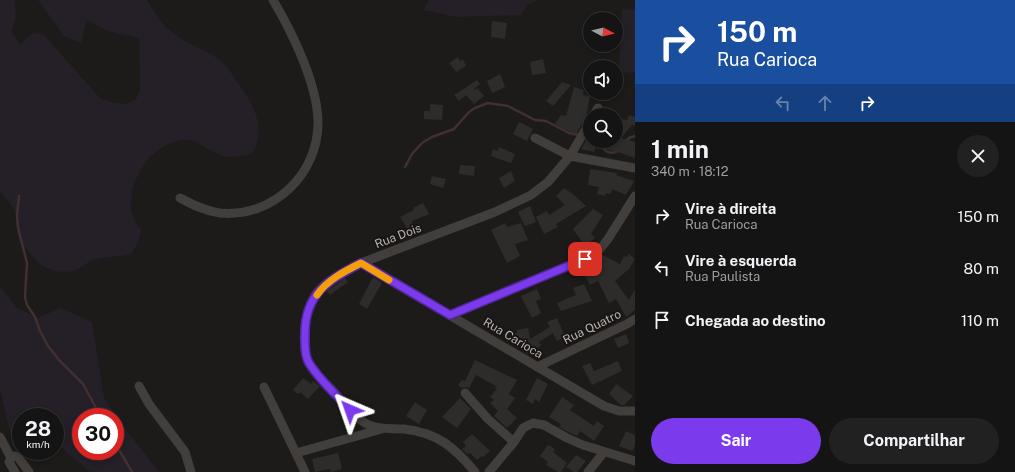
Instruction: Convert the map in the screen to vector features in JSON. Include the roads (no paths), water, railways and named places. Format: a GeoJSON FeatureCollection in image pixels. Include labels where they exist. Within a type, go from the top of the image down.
{"type":"FeatureCollection","features":[{"type":"Feature","properties":{"kind":"street"},"geometry":{"type":"LineString","coordinates":[[180,198],[199,208],[220,212],[230,213],[251,210],[271,203],[288,191],[302,175],[309,162],[315,149],[318,130],[316,102],[298,50],[273,0]]}},
{"type":"Feature","properties":{"kind":"street","name":"Rua Dois"},"geometry":{"type":"LineString","coordinates":[[475,472],[459,453],[440,440],[426,434],[404,429],[378,428],[359,420],[314,370],[307,359],[305,348],[305,325],[310,305],[321,288],[340,274],[361,263],[495,212],[531,195],[548,182],[570,156],[583,134]]}},
{"type":"Feature","properties":{"kind":"street"},"geometry":{"type":"LineString","coordinates":[[535,138],[570,156],[635,168]]}},
{"type":"Feature","properties":{"kind":"street"},"geometry":{"type":"LineString","coordinates":[[450,315],[585,259],[600,248],[608,239],[635,196]]}},
{"type":"Feature","properties":{"kind":"street","name":"Rua Carioca"},"geometry":{"type":"LineString","coordinates":[[361,263],[604,406],[619,411],[635,411]]}},
{"type":"Feature","properties":{"kind":"street","name":"Rua Quatro"},"geometry":{"type":"LineString","coordinates":[[537,367],[627,324],[635,318]]}},
{"type":"Feature","properties":{"kind":"street"},"geometry":{"type":"LineString","coordinates":[[139,386],[149,404],[185,452],[191,472]]}},
{"type":"Feature","properties":{"kind":"street"},"geometry":{"type":"LineString","coordinates":[[264,386],[305,472]]}},
{"type":"Feature","properties":{"kind":"street"},"geometry":{"type":"LineString","coordinates":[[464,392],[488,419],[514,442]]}},
{"type":"Feature","properties":{"kind":"street"},"geometry":{"type":"LineString","coordinates":[[488,472],[514,442],[523,428],[528,424],[538,423],[572,440],[604,452],[635,461]]}},
{"type":"Feature","properties":{"kind":"street"},"geometry":{"type":"LineString","coordinates":[[296,453],[385,428]]}},
{"type":"Feature","properties":{"kind":"street"},"geometry":{"type":"LineString","coordinates":[[0,437],[11,458],[9,460],[10,465],[15,472]]}},
{"type":"Feature","properties":{"kind":"street"},"geometry":{"type":"LineString","coordinates":[[588,472],[604,452]]}},
{"type":"Feature","properties":{"kind":"street"},"geometry":{"type":"LineString","coordinates":[[11,458],[15,456],[18,457],[29,472]]}},
{"type":"Feature","properties":{"kind":"waterway"},"geometry":{"type":"LineString","coordinates":[[405,167],[412,154],[422,143],[432,137],[454,129],[469,112],[488,103],[508,106],[535,120],[546,121],[569,133],[579,135]]}},
{"type":"Feature","properties":{"kind":"waterway"},"geometry":{"type":"LineString","coordinates":[[625,142],[629,138],[635,136]]}},
{"type":"Feature","properties":{"kind":"waterway"},"geometry":{"type":"LineString","coordinates":[[603,148],[612,153],[618,151]]}},
{"type":"Feature","properties":{"kind":"waterway"},"geometry":{"type":"LineString","coordinates":[[19,196],[17,215],[18,228],[27,263],[25,297],[27,305],[35,317],[48,346],[59,360],[83,384],[96,408]]}},
{"type":"Feature","properties":{"kind":"waterway"},"geometry":{"type":"LineString","coordinates":[[124,458],[132,472]]}}]}
